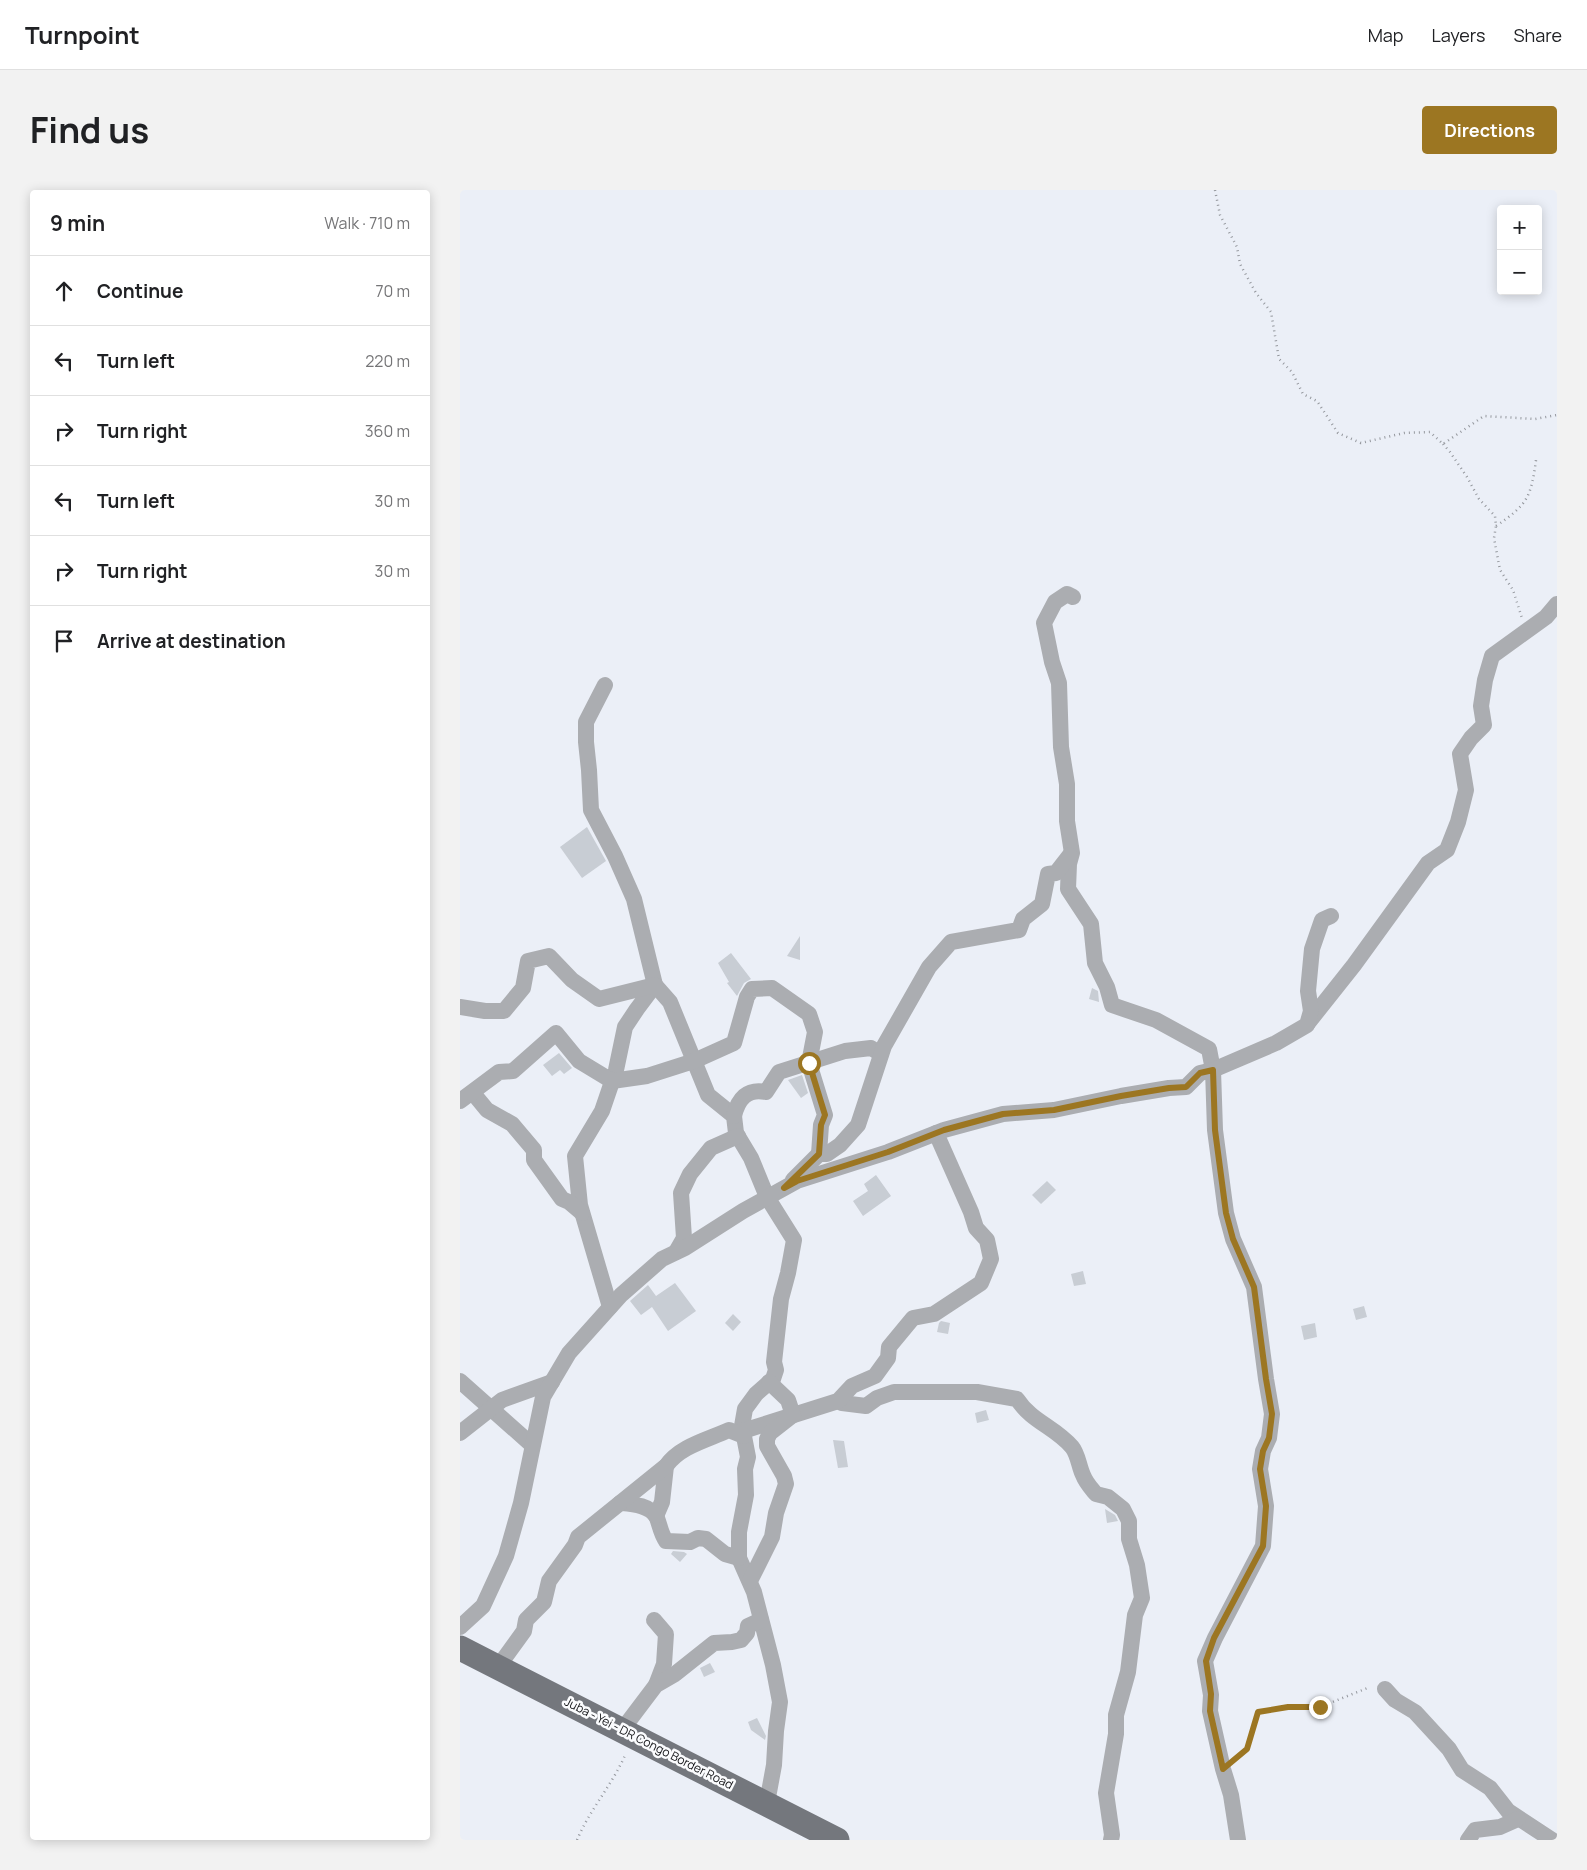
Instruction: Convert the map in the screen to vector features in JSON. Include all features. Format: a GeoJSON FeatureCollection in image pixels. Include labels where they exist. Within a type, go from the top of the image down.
{"type":"FeatureCollection","features":[{"type":"Feature","properties":{"kind":"main road","name":"Juba - Yei - DR Congo Border Road"},"geometry":{"type":"LineString","coordinates":[[460,1648],[837,1840]]}},
{"type":"Feature","properties":{"kind":"street"},"geometry":{"type":"LineString","coordinates":[[1073,596],[1067,594],[1055,602],[1044,623],[1052,662],[1059,683],[1061,747],[1067,784],[1067,821],[1072,853],[1068,864],[1068,889],[1091,924],[1095,963],[1107,987],[1112,1005],[1156,1020],[1209,1049],[1213,1070],[1215,1130],[1226,1213],[1233,1239],[1254,1287],[1272,1414],[1269,1438],[1263,1451],[1260,1469],[1266,1506],[1263,1546],[1214,1638],[1206,1661],[1211,1694],[1210,1711],[1231,1795],[1238,1840]]}},
{"type":"Feature","properties":{"kind":"street"},"geometry":{"type":"LineString","coordinates":[[460,1627],[483,1606],[506,1556],[521,1503],[543,1397],[569,1354],[621,1295],[662,1259],[797,1181],[888,1152],[936,1133],[1003,1114],[1054,1110],[1121,1096],[1186,1087],[1200,1073],[1213,1070],[1276,1043],[1307,1025],[1354,965],[1428,863],[1448,850],[1458,822],[1466,790],[1460,754],[1471,738],[1484,725],[1481,706],[1485,680],[1492,656],[1546,617],[1557,604]]}},
{"type":"Feature","properties":{"kind":"street"},"geometry":{"type":"LineString","coordinates":[[605,685],[586,722],[591,810],[615,856],[634,899],[655,985],[670,1002],[708,1095],[734,1116]]}},
{"type":"Feature","properties":{"kind":"street"},"geometry":{"type":"LineString","coordinates":[[819,1154],[827,1154],[840,1145],[858,1125],[881,1054],[928,967],[951,942],[1019,930],[1023,919],[1042,904],[1048,874],[1056,873],[1072,853]]}},
{"type":"Feature","properties":{"kind":"street"},"geometry":{"type":"LineString","coordinates":[[1307,1025],[1311,1011],[1308,991],[1312,949],[1322,920],[1331,916]]}},
{"type":"Feature","properties":{"kind":"street"},"geometry":{"type":"LineString","coordinates":[[460,1007],[485,1011],[504,1011],[523,988],[528,961],[549,956],[572,980],[599,999],[655,985]]}},
{"type":"Feature","properties":{"kind":"street"},"geometry":{"type":"LineString","coordinates":[[610,1307],[582,1213],[575,1156],[602,1111],[612,1082],[625,1027],[655,985]]}},
{"type":"Feature","properties":{"kind":"street"},"geometry":{"type":"LineString","coordinates":[[582,1213],[569,1202],[562,1200],[534,1160],[534,1150],[512,1124],[467,1097],[499,1072],[513,1070],[556,1033],[578,1062],[612,1082],[647,1076],[694,1061],[734,1043],[747,997],[752,988],[772,988],[809,1014],[815,1032],[809,1063],[825,1115],[821,1125],[819,1154],[784,1188]]}},
{"type":"Feature","properties":{"kind":"street"},"geometry":{"type":"LineString","coordinates":[[767,1803],[774,1765],[780,1702],[773,1665],[754,1592],[740,1558],[738,1532],[746,1495],[745,1469],[748,1457],[742,1426],[745,1409],[756,1394],[773,1379],[776,1370],[774,1362],[781,1299],[794,1240],[767,1197],[751,1158],[738,1136],[734,1116],[736,1107],[742,1097],[758,1090],[766,1092],[780,1072],[860,1048],[871,1048],[881,1054]]}},
{"type":"Feature","properties":{"kind":"street"},"geometry":{"type":"LineString","coordinates":[[498,1667],[524,1631],[526,1620],[544,1602],[549,1581],[575,1545],[578,1537],[666,1466],[684,1448],[729,1430],[744,1434],[793,1415],[838,1401],[852,1386],[874,1376],[888,1358],[889,1347],[913,1318],[934,1314],[982,1283],[991,1258],[987,1240],[976,1228],[971,1212],[936,1133]]}},
{"type":"Feature","properties":{"kind":"street"},"geometry":{"type":"LineString","coordinates":[[676,1252],[684,1238],[681,1193],[690,1174],[711,1148],[738,1136]]}},
{"type":"Feature","properties":{"kind":"street"},"geometry":{"type":"LineString","coordinates":[[460,1381],[532,1445]]}},
{"type":"Feature","properties":{"kind":"street"},"geometry":{"type":"LineString","coordinates":[[460,1433],[502,1400],[552,1382]]}},
{"type":"Feature","properties":{"kind":"street"},"geometry":{"type":"LineString","coordinates":[[769,1382],[788,1400],[793,1415]]}},
{"type":"Feature","properties":{"kind":"street"},"geometry":{"type":"LineString","coordinates":[[838,1401],[866,1406],[877,1398],[894,1392],[977,1392],[1017,1399],[1024,1409],[1073,1448],[1084,1476],[1096,1494],[1108,1497],[1123,1509],[1129,1521],[1129,1539],[1137,1565],[1142,1598],[1135,1615],[1128,1672],[1116,1715],[1116,1734],[1106,1793],[1112,1835],[1111,1840]]}},
{"type":"Feature","properties":{"kind":"street"},"geometry":{"type":"LineString","coordinates":[[750,1581],[772,1537],[776,1513],[786,1484],[784,1476],[767,1446],[767,1439],[770,1433],[793,1415]]}},
{"type":"Feature","properties":{"kind":"street"},"geometry":{"type":"LineString","coordinates":[[656,1516],[662,1502],[666,1466]]}},
{"type":"Feature","properties":{"kind":"street"},"geometry":{"type":"LineString","coordinates":[[620,1503],[642,1506],[656,1516],[666,1541],[690,1542],[698,1538],[706,1539],[725,1554],[740,1558]]}},
{"type":"Feature","properties":{"kind":"street"},"geometry":{"type":"LineString","coordinates":[[627,1732],[656,1685],[664,1664],[666,1634],[654,1620]]}},
{"type":"Feature","properties":{"kind":"street"},"geometry":{"type":"LineString","coordinates":[[656,1685],[675,1674],[714,1643],[741,1640],[747,1633],[748,1626],[761,1620]]}},
{"type":"Feature","properties":{"kind":"street"},"geometry":{"type":"LineString","coordinates":[[1385,1689],[1395,1700],[1415,1712],[1449,1750],[1462,1770],[1490,1788],[1508,1811],[1518,1819],[1552,1840]]}},
{"type":"Feature","properties":{"kind":"street"},"geometry":{"type":"LineString","coordinates":[[1468,1840],[1475,1830],[1500,1826],[1518,1819]]}},
{"type":"Feature","properties":{"kind":"path"},"geometry":{"type":"LineString","coordinates":[[1215,190],[1220,215],[1237,246],[1240,264],[1256,293],[1271,312],[1279,360],[1292,372],[1303,394],[1317,402],[1338,433],[1361,444],[1404,433],[1430,432],[1443,444],[1467,477],[1479,499],[1494,516],[1496,526],[1494,538],[1500,570],[1513,590],[1525,632]]}},
{"type":"Feature","properties":{"kind":"path"},"geometry":{"type":"LineString","coordinates":[[1443,444],[1484,416],[1535,419],[1557,414]]}},
{"type":"Feature","properties":{"kind":"path"},"geometry":{"type":"LineString","coordinates":[[1496,526],[1527,501],[1536,460]]}},
{"type":"Feature","properties":{"kind":"path"},"geometry":{"type":"LineString","coordinates":[[1223,1769],[1247,1749],[1258,1712],[1288,1707],[1320,1707],[1370,1687],[1385,1689]]}},
{"type":"Feature","properties":{"kind":"path"},"geometry":{"type":"LineString","coordinates":[[577,1840],[582,1827],[621,1764],[627,1732]]}},
{"type":"Feature","properties":{"kind":"building"},"geometry":{"type":"Polygon","coordinates":[[[587,827],[606,861],[582,878],[560,847],[587,827]]]}},
{"type":"Feature","properties":{"kind":"building"},"geometry":{"type":"Polygon","coordinates":[[[800,936],[800,960],[787,956],[800,936]]]}},
{"type":"Feature","properties":{"kind":"building"},"geometry":{"type":"Polygon","coordinates":[[[731,953],[751,979],[744,983],[737,996],[727,983],[729,982],[718,963],[731,953]]]}},
{"type":"Feature","properties":{"kind":"building"},"geometry":{"type":"Polygon","coordinates":[[[1092,988],[1098,991],[1099,1002],[1089,999],[1092,988]]]}},
{"type":"Feature","properties":{"kind":"building"},"geometry":{"type":"Polygon","coordinates":[[[559,1053],[572,1068],[564,1074],[560,1070],[552,1076],[543,1065],[559,1053]]]}},
{"type":"Feature","properties":{"kind":"building"},"geometry":{"type":"Polygon","coordinates":[[[802,1075],[808,1093],[801,1098],[788,1080],[802,1075]]]}},
{"type":"Feature","properties":{"kind":"building"},"geometry":{"type":"Polygon","coordinates":[[[876,1175],[891,1196],[863,1216],[853,1201],[868,1191],[864,1184],[876,1175]]]}},
{"type":"Feature","properties":{"kind":"building"},"geometry":{"type":"Polygon","coordinates":[[[1047,1181],[1056,1190],[1041,1204],[1032,1195],[1047,1181]]]}},
{"type":"Feature","properties":{"kind":"building"},"geometry":{"type":"Polygon","coordinates":[[[1083,1271],[1086,1284],[1074,1286],[1071,1274],[1083,1271]]]}},
{"type":"Feature","properties":{"kind":"building"},"geometry":{"type":"Polygon","coordinates":[[[675,1283],[696,1311],[668,1331],[652,1307],[641,1315],[630,1301],[648,1285],[656,1296],[675,1283]]]}},
{"type":"Feature","properties":{"kind":"building"},"geometry":{"type":"Polygon","coordinates":[[[1364,1306],[1367,1317],[1356,1320],[1353,1309],[1364,1306]]]}},
{"type":"Feature","properties":{"kind":"building"},"geometry":{"type":"Polygon","coordinates":[[[733,1314],[741,1322],[733,1331],[725,1323],[733,1314]]]}},
{"type":"Feature","properties":{"kind":"building"},"geometry":{"type":"Polygon","coordinates":[[[941,1321],[950,1323],[948,1334],[937,1332],[941,1321]]]}},
{"type":"Feature","properties":{"kind":"building"},"geometry":{"type":"Polygon","coordinates":[[[1315,1323],[1317,1337],[1304,1340],[1301,1326],[1315,1323]]]}},
{"type":"Feature","properties":{"kind":"building"},"geometry":{"type":"Polygon","coordinates":[[[986,1410],[989,1420],[977,1423],[975,1413],[986,1410]]]}},
{"type":"Feature","properties":{"kind":"building"},"geometry":{"type":"Polygon","coordinates":[[[833,1440],[844,1441],[848,1467],[838,1468],[833,1440]]]}},
{"type":"Feature","properties":{"kind":"building"},"geometry":{"type":"Polygon","coordinates":[[[1105,1509],[1115,1515],[1118,1521],[1107,1523],[1105,1509]]]}},
{"type":"Feature","properties":{"kind":"building"},"geometry":{"type":"Polygon","coordinates":[[[673,1551],[687,1554],[680,1562],[671,1554],[673,1551]]]}},
{"type":"Feature","properties":{"kind":"building"},"geometry":{"type":"Polygon","coordinates":[[[710,1663],[715,1672],[704,1677],[700,1668],[710,1663]]]}},
{"type":"Feature","properties":{"kind":"building"},"geometry":{"type":"Polygon","coordinates":[[[757,1718],[766,1736],[765,1740],[751,1730],[748,1722],[757,1718]]]}},
{"type":"Feature","properties":{"kind":"route"},"geometry":{"type":"LineString","coordinates":[[809,1063],[825,1115],[821,1125],[819,1154],[784,1188],[797,1181],[888,1152],[944,1130],[1003,1114],[1054,1110],[1121,1096],[1186,1087],[1200,1073],[1213,1070],[1215,1130],[1226,1213],[1233,1239],[1254,1287],[1272,1414],[1269,1438],[1263,1451],[1260,1469],[1266,1506],[1263,1546],[1214,1638],[1206,1661],[1211,1694],[1210,1711],[1223,1769],[1247,1749],[1258,1712],[1288,1707],[1320,1707]]}}]}
